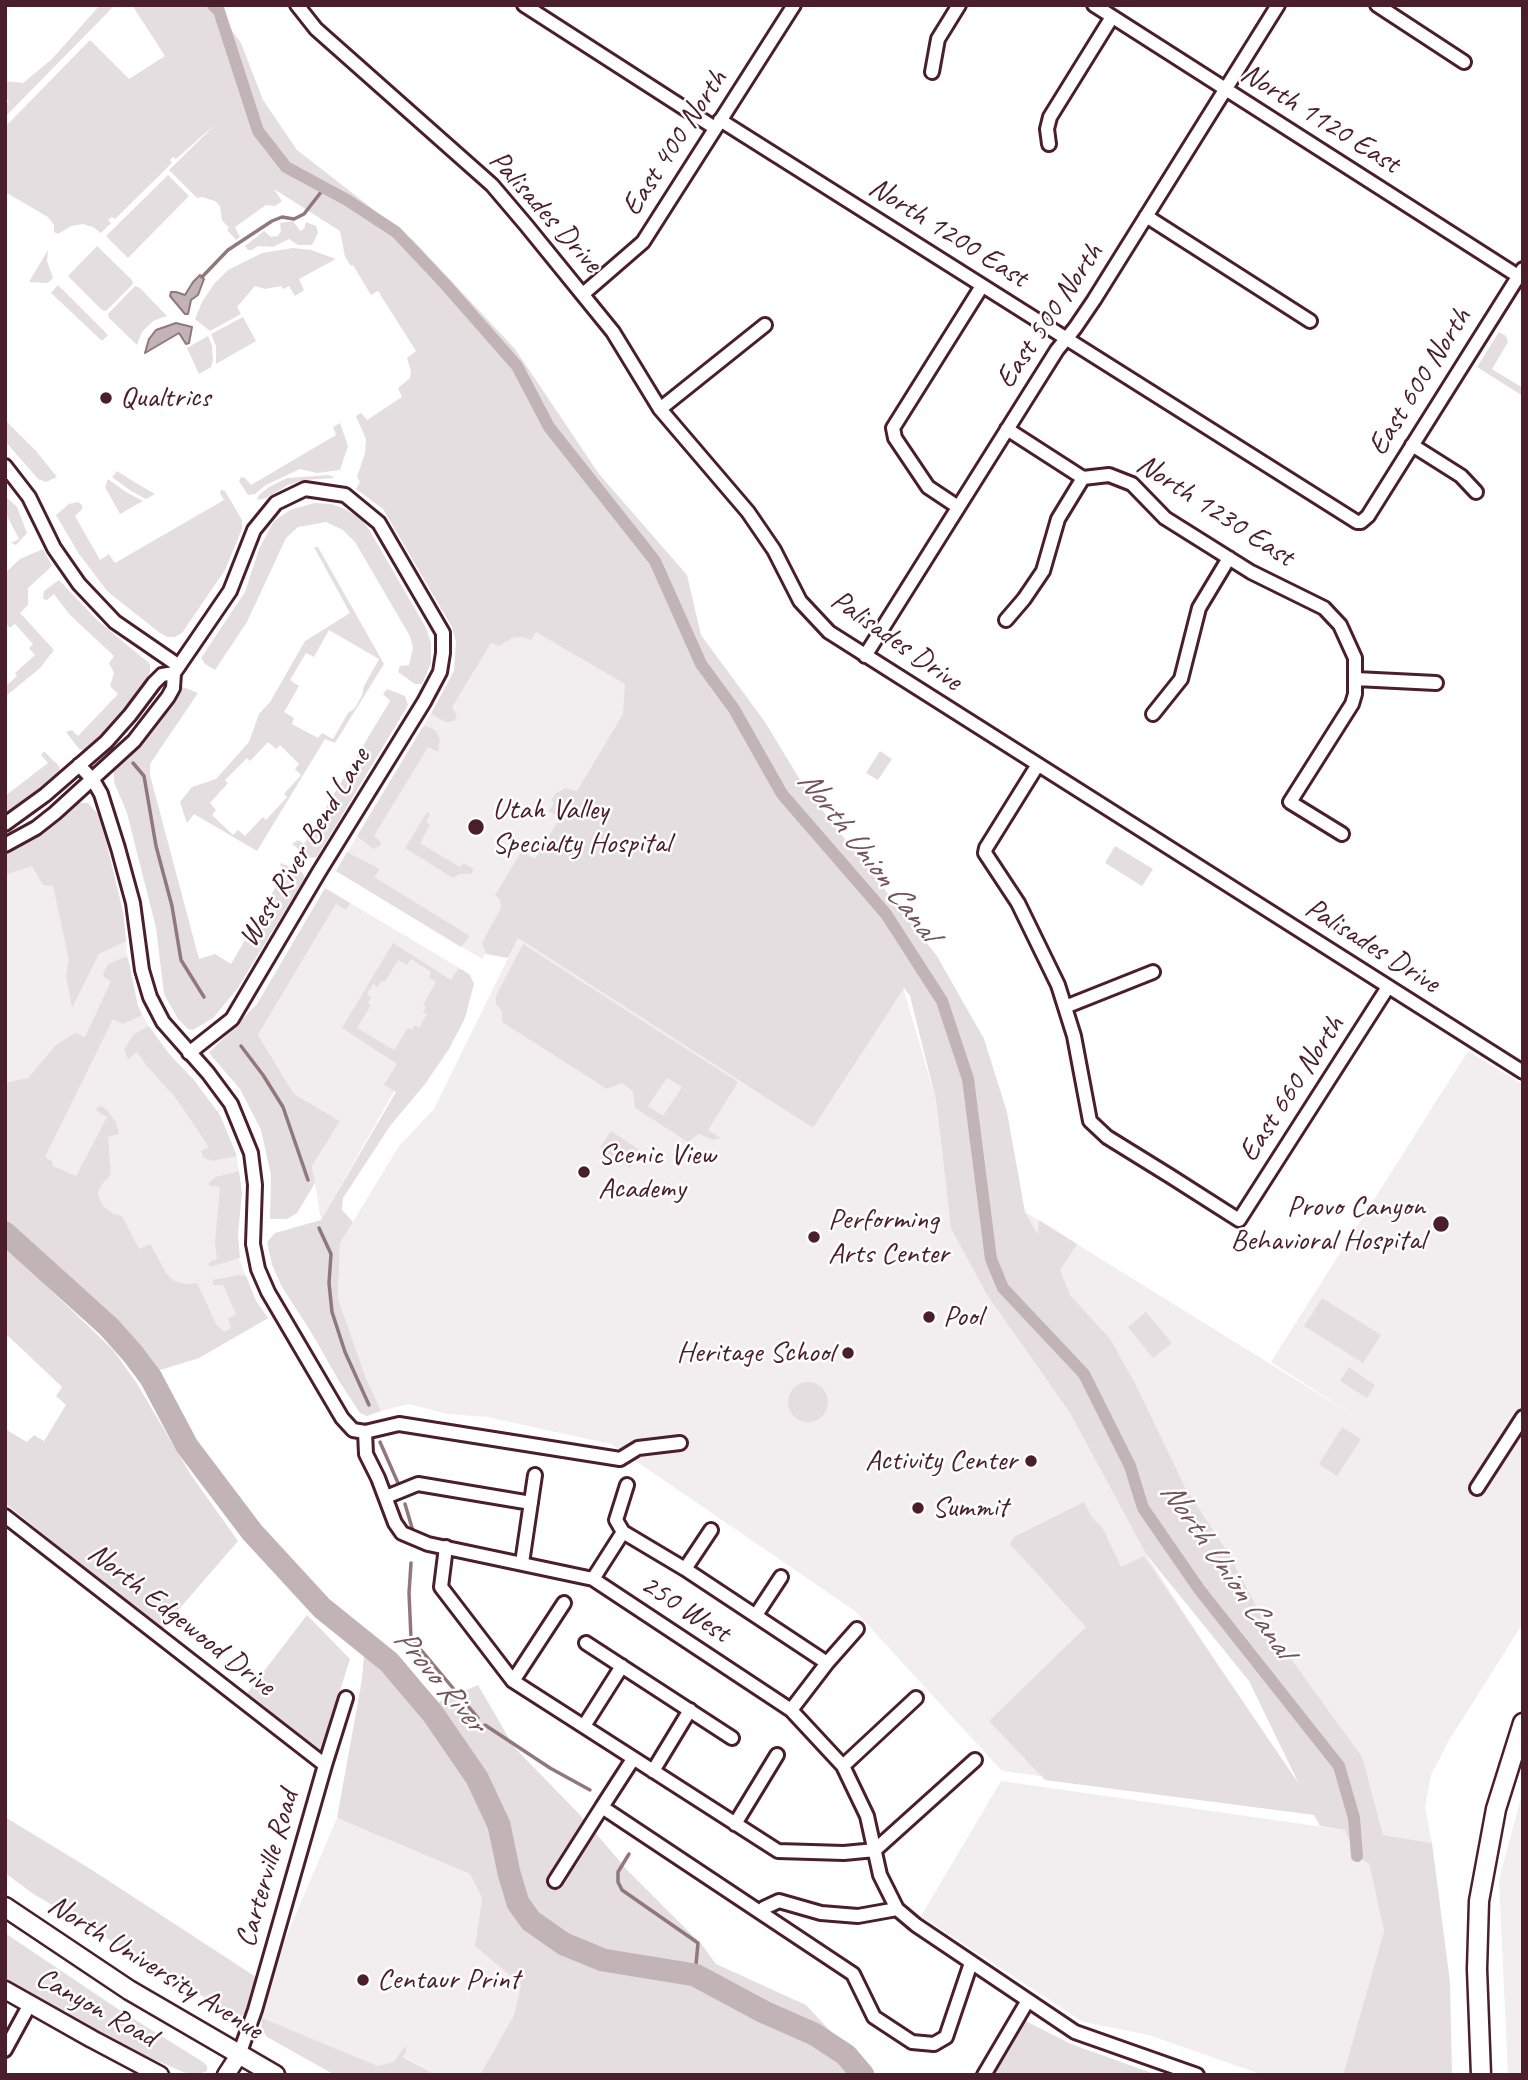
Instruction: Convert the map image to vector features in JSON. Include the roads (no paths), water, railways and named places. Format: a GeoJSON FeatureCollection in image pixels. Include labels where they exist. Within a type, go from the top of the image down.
{"type":"FeatureCollection","features":[{"type":"Feature","properties":{"kind":"highway"},"geometry":{"type":"LineString","coordinates":[[1481,2075],[1476,1948],[1479,1901],[1496,1809],[1523,1723]]}},
{"type":"Feature","properties":{"kind":"highway","name":"North University Avenue"},"geometry":{"type":"LineString","coordinates":[[5,1907],[130,1990],[275,2075]]}},
{"type":"Feature","properties":{"kind":"main road","name":"Canyon Road"},"geometry":{"type":"LineString","coordinates":[[5,1990],[160,2075]]}},
{"type":"Feature","properties":{"kind":"main road"},"geometry":{"type":"LineString","coordinates":[[226,2075],[239,2055]]}},
{"type":"Feature","properties":{"kind":"street","name":"Palisades Drive"},"geometry":{"type":"LineString","coordinates":[[297,5],[316,29],[492,185],[619,341],[660,409],[748,512],[774,550],[800,601],[828,632],[1523,1072]]}},
{"type":"Feature","properties":{"kind":"street","name":"North 1200 East"},"geometry":{"type":"LineString","coordinates":[[524,5],[982,286],[1353,520],[1362,522]]}},
{"type":"Feature","properties":{"kind":"street","name":"East 400 North"},"geometry":{"type":"LineString","coordinates":[[583,294],[643,242],[794,5]]}},
{"type":"Feature","properties":{"kind":"street"},"geometry":{"type":"LineString","coordinates":[[932,72],[938,39],[959,5]]}},
{"type":"Feature","properties":{"kind":"street","name":"North 1120 East"},"geometry":{"type":"LineString","coordinates":[[1094,5],[1520,273]]}},
{"type":"Feature","properties":{"kind":"street","name":"East 500 North"},"geometry":{"type":"LineString","coordinates":[[865,656],[1007,429],[1094,300],[1278,5]]}},
{"type":"Feature","properties":{"kind":"street"},"geometry":{"type":"LineString","coordinates":[[1377,5],[1464,62]]}},
{"type":"Feature","properties":{"kind":"street"},"geometry":{"type":"LineString","coordinates":[[1049,144],[1050,117],[1112,17]]}},
{"type":"Feature","properties":{"kind":"street"},"geometry":{"type":"LineString","coordinates":[[1146,216],[1310,321]]}},
{"type":"Feature","properties":{"kind":"street","name":"East 600 North"},"geometry":{"type":"LineString","coordinates":[[1362,522],[1520,273]]}},
{"type":"Feature","properties":{"kind":"street"},"geometry":{"type":"LineString","coordinates":[[958,507],[928,487],[895,438],[893,428],[982,286]]}},
{"type":"Feature","properties":{"kind":"street"},"geometry":{"type":"LineString","coordinates":[[660,409],[765,325]]}},
{"type":"Feature","properties":{"kind":"street"},"geometry":{"type":"LineString","coordinates":[[1006,620],[1043,571],[1058,519],[1083,478],[1007,429]]}},
{"type":"Feature","properties":{"kind":"street"},"geometry":{"type":"LineString","coordinates":[[1412,445],[1461,477],[1476,492]]}},
{"type":"Feature","properties":{"kind":"street"},"geometry":{"type":"LineString","coordinates":[[5,466],[29,497],[54,548],[79,584],[116,622],[176,670]]}},
{"type":"Feature","properties":{"kind":"street","name":"North 1230 East"},"geometry":{"type":"LineString","coordinates":[[1083,478],[1110,475],[1132,484],[1166,518],[1268,581],[1316,603],[1340,625],[1356,658],[1356,678]]}},
{"type":"Feature","properties":{"kind":"street","name":"West River Bend Lane"},"geometry":{"type":"LineString","coordinates":[[176,670],[230,592],[254,530],[276,503],[304,489],[345,495],[379,523],[443,633],[440,671],[424,702],[232,1019],[189,1052]]}},
{"type":"Feature","properties":{"kind":"street"},"geometry":{"type":"LineString","coordinates":[[1153,714],[1181,679],[1199,608],[1229,558]]}},
{"type":"Feature","properties":{"kind":"street"},"geometry":{"type":"LineString","coordinates":[[5,824],[79,765],[130,715],[162,675],[176,670]]}},
{"type":"Feature","properties":{"kind":"street"},"geometry":{"type":"LineString","coordinates":[[5,845],[36,828],[134,741],[169,697],[176,670]]}},
{"type":"Feature","properties":{"kind":"street"},"geometry":{"type":"LineString","coordinates":[[1342,834],[1290,802],[1352,704],[1356,678],[1436,683]]}},
{"type":"Feature","properties":{"kind":"street"},"geometry":{"type":"LineString","coordinates":[[79,765],[101,794],[118,848],[133,903],[142,970],[150,997],[163,1022],[231,1104],[251,1153],[255,1185],[253,1244],[258,1269],[268,1292],[342,1419],[359,1431],[399,1424],[620,1459],[638,1448],[680,1443]]}},
{"type":"Feature","properties":{"kind":"street"},"geometry":{"type":"LineString","coordinates":[[1037,765],[986,848],[990,863],[1015,897],[1031,927],[1050,966],[1065,1007],[1153,972]]}},
{"type":"Feature","properties":{"kind":"street","name":"East 660 North"},"geometry":{"type":"LineString","coordinates":[[1065,1007],[1074,1036],[1090,1121],[1107,1137],[1239,1220],[1388,988]]}},
{"type":"Feature","properties":{"kind":"street"},"geometry":{"type":"LineString","coordinates":[[1477,1488],[1523,1417]]}},
{"type":"Feature","properties":{"kind":"street","name":"250 West"},"geometry":{"type":"LineString","coordinates":[[359,1431],[394,1523],[402,1533],[428,1544],[593,1579],[791,1710],[843,1766],[867,1816],[880,1875],[897,1909],[1027,2002],[1075,2032],[1197,2075]]}},
{"type":"Feature","properties":{"kind":"street"},"geometry":{"type":"LineString","coordinates":[[522,1563],[535,1475]]}},
{"type":"Feature","properties":{"kind":"street"},"geometry":{"type":"LineString","coordinates":[[386,1497],[418,1484],[531,1503]]}},
{"type":"Feature","properties":{"kind":"street"},"geometry":{"type":"LineString","coordinates":[[627,1485],[616,1520],[623,1532],[685,1569],[827,1663]]}},
{"type":"Feature","properties":{"kind":"street","name":"North Edgewood Drive"},"geometry":{"type":"LineString","coordinates":[[5,1516],[325,1765]]}},
{"type":"Feature","properties":{"kind":"street"},"geometry":{"type":"LineString","coordinates":[[685,1569],[711,1530]]}},
{"type":"Feature","properties":{"kind":"street"},"geometry":{"type":"LineString","coordinates":[[593,1579],[623,1532]]}},
{"type":"Feature","properties":{"kind":"street"},"geometry":{"type":"LineString","coordinates":[[446,1547],[440,1587],[513,1681],[778,1851],[844,1853],[875,1850],[975,1760]]}},
{"type":"Feature","properties":{"kind":"street"},"geometry":{"type":"LineString","coordinates":[[756,1615],[781,1577]]}},
{"type":"Feature","properties":{"kind":"street"},"geometry":{"type":"LineString","coordinates":[[513,1681],[564,1603]]}},
{"type":"Feature","properties":{"kind":"street"},"geometry":{"type":"LineString","coordinates":[[791,1710],[857,1629]]}},
{"type":"Feature","properties":{"kind":"street"},"geometry":{"type":"LineString","coordinates":[[586,1643],[732,1738]]}},
{"type":"Feature","properties":{"kind":"street"},"geometry":{"type":"LineString","coordinates":[[584,1726],[622,1666]]}},
{"type":"Feature","properties":{"kind":"street","name":"Carterville Road"},"geometry":{"type":"LineString","coordinates":[[239,2055],[255,2010],[346,1698]]}},
{"type":"Feature","properties":{"kind":"street"},"geometry":{"type":"LineString","coordinates":[[843,1766],[916,1698]]}},
{"type":"Feature","properties":{"kind":"street"},"geometry":{"type":"LineString","coordinates":[[653,1771],[690,1710]]}},
{"type":"Feature","properties":{"kind":"street"},"geometry":{"type":"LineString","coordinates":[[735,1824],[777,1755]]}},
{"type":"Feature","properties":{"kind":"street"},"geometry":{"type":"LineString","coordinates":[[555,1881],[633,1759]]}},
{"type":"Feature","properties":{"kind":"street"},"geometry":{"type":"LineString","coordinates":[[602,1807],[853,1974],[873,2017],[912,2042],[934,2044],[946,2037],[971,1963]]}},
{"type":"Feature","properties":{"kind":"street"},"geometry":{"type":"LineString","coordinates":[[761,1912],[779,1901],[821,1913],[858,1916],[897,1909]]}},
{"type":"Feature","properties":{"kind":"street"},"geometry":{"type":"LineString","coordinates":[[984,2075],[1027,2002]]}},
{"type":"Feature","properties":{"kind":"street"},"geometry":{"type":"LineString","coordinates":[[5,2050],[30,2004]]}},
{"type":"Feature","properties":{"kind":"waterway","name":"North Union Canal"},"geometry":{"type":"LineString","coordinates":[[213,5],[219,11],[258,131],[286,167],[347,200],[396,232],[517,366],[549,427],[655,561],[701,664],[734,709],[782,794],[886,914],[942,1001],[968,1079],[991,1259],[1003,1288],[1084,1374],[1130,1466],[1143,1508],[1199,1589],[1339,1766],[1354,1818],[1357,1856]]}},
{"type":"Feature","properties":{"kind":"waterway"},"geometry":{"type":"LineString","coordinates":[[202,277],[228,250],[272,221],[282,217],[294,219],[304,214],[325,187]]}},
{"type":"Feature","properties":{"kind":"waterway"},"geometry":{"type":"LineString","coordinates":[[133,763],[144,776],[181,960],[204,997]]}},
{"type":"Feature","properties":{"kind":"waterway"},"geometry":{"type":"LineString","coordinates":[[241,1046],[283,1107],[308,1180]]}},
{"type":"Feature","properties":{"kind":"waterway"},"geometry":{"type":"LineString","coordinates":[[319,1228],[331,1254],[329,1283],[332,1312],[345,1352],[369,1405]]}},
{"type":"Feature","properties":{"kind":"waterway","name":"Provo River"},"geometry":{"type":"LineString","coordinates":[[5,1233],[109,1327],[151,1378],[187,1446],[252,1532],[322,1608],[389,1662],[433,1714],[477,1778],[499,1825],[518,1903],[531,1921],[564,1944],[603,1960],[695,1975],[764,2012],[814,2034],[846,2055],[863,2075]]}},
{"type":"Feature","properties":{"kind":"waterway"},"geometry":{"type":"LineString","coordinates":[[380,1442],[398,1483]]}},
{"type":"Feature","properties":{"kind":"waterway"},"geometry":{"type":"LineString","coordinates":[[405,1504],[413,1531]]}},
{"type":"Feature","properties":{"kind":"waterway"},"geometry":{"type":"LineString","coordinates":[[411,1563],[411,1638],[478,1718]]}},
{"type":"Feature","properties":{"kind":"waterway"},"geometry":{"type":"LineString","coordinates":[[485,1725],[550,1768],[590,1790]]}},
{"type":"Feature","properties":{"kind":"waterway"},"geometry":{"type":"LineString","coordinates":[[629,1854],[618,1872],[618,1882],[622,1890],[698,1943],[695,1975]]}},
{"type":"Feature","properties":{"kind":"place","name":"Qualtrics"},"geometry":{"type":"Point","coordinates":[106,398]}},
{"type":"Feature","properties":{"kind":"place","name":"Utah Valley Specialty Hospital"},"geometry":{"type":"Point","coordinates":[476,827]}},
{"type":"Feature","properties":{"kind":"place","name":"Scenic View Academy"},"geometry":{"type":"Point","coordinates":[584,1172]}},
{"type":"Feature","properties":{"kind":"place","name":"Provo Canyon Behavioral Hospital"},"geometry":{"type":"Point","coordinates":[1441,1224]}},
{"type":"Feature","properties":{"kind":"place","name":"Performing Arts Center"},"geometry":{"type":"Point","coordinates":[814,1237]}},
{"type":"Feature","properties":{"kind":"place","name":"Pool"},"geometry":{"type":"Point","coordinates":[929,1317]}},
{"type":"Feature","properties":{"kind":"place","name":"Heritage School"},"geometry":{"type":"Point","coordinates":[848,1353]}},
{"type":"Feature","properties":{"kind":"place","name":"Activity Center"},"geometry":{"type":"Point","coordinates":[1031,1461]}},
{"type":"Feature","properties":{"kind":"place","name":"Summit"},"geometry":{"type":"Point","coordinates":[918,1508]}},
{"type":"Feature","properties":{"kind":"place","name":"Centaur Print"},"geometry":{"type":"Point","coordinates":[363,1980]}}]}
